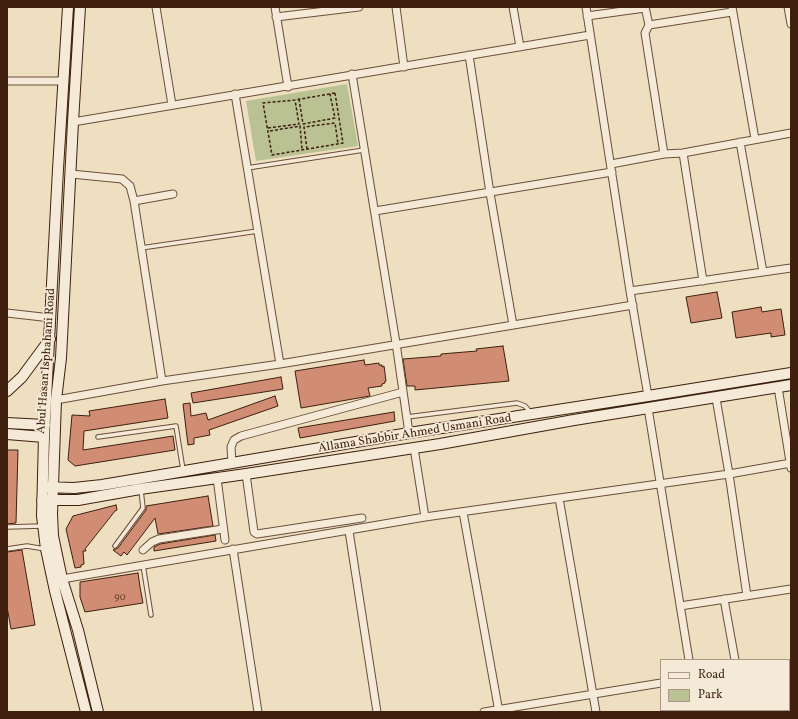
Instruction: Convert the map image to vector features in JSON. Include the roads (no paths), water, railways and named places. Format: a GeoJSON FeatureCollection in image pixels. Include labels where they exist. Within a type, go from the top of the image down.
{"type":"FeatureCollection","features":[{"type":"Feature","properties":{"kind":"main road","name":"Abul Hasan Isphahani Road"},"geometry":{"type":"LineString","coordinates":[[68,7],[44,437],[48,488],[53,501],[53,536],[62,579],[78,630],[98,712]]}},
{"type":"Feature","properties":{"kind":"main road","name":"Abul Hasan Isphahani Road"},"geometry":{"type":"LineString","coordinates":[[80,7],[61,358],[48,488],[42,500],[42,526],[55,591],[86,712]]}},
{"type":"Feature","properties":{"kind":"main road"},"geometry":{"type":"LineString","coordinates":[[7,391],[22,377],[50,339]]}},
{"type":"Feature","properties":{"kind":"main road","name":"Allama Shabbir Ahmed Usmani Road"},"geometry":{"type":"LineString","coordinates":[[48,488],[74,488],[102,485],[183,470],[232,464],[409,432],[791,373]]}},
{"type":"Feature","properties":{"kind":"main road","name":"Allama Shabbir Ahmed Usmani Road"},"geometry":{"type":"LineString","coordinates":[[42,500],[78,500],[140,489],[414,448],[574,420],[791,385]]}},
{"type":"Feature","properties":{"kind":"main road"},"geometry":{"type":"LineString","coordinates":[[7,423],[45,425]]}},
{"type":"Feature","properties":{"kind":"main road"},"geometry":{"type":"LineString","coordinates":[[7,434],[44,437]]}},
{"type":"Feature","properties":{"kind":"street"},"geometry":{"type":"LineString","coordinates":[[156,7],[172,105]]}},
{"type":"Feature","properties":{"kind":"street"},"geometry":{"type":"LineString","coordinates":[[275,7],[288,87]]}},
{"type":"Feature","properties":{"kind":"street"},"geometry":{"type":"LineString","coordinates":[[276,17],[359,7]]}},
{"type":"Feature","properties":{"kind":"street"},"geometry":{"type":"LineString","coordinates":[[396,7],[404,67]]}},
{"type":"Feature","properties":{"kind":"street"},"geometry":{"type":"LineString","coordinates":[[513,7],[520,47]]}},
{"type":"Feature","properties":{"kind":"street"},"geometry":{"type":"LineString","coordinates":[[586,7],[632,305],[648,396]]}},
{"type":"Feature","properties":{"kind":"street"},"geometry":{"type":"LineString","coordinates":[[788,7],[791,24]]}},
{"type":"Feature","properties":{"kind":"street"},"geometry":{"type":"LineString","coordinates":[[587,16],[645,8],[649,25],[645,33],[664,154]]}},
{"type":"Feature","properties":{"kind":"street"},"geometry":{"type":"LineString","coordinates":[[649,25],[732,9],[754,139]]}},
{"type":"Feature","properties":{"kind":"street"},"geometry":{"type":"LineString","coordinates":[[73,122],[590,35]]}},
{"type":"Feature","properties":{"kind":"street"},"geometry":{"type":"LineString","coordinates":[[469,55],[490,193],[513,325]]}},
{"type":"Feature","properties":{"kind":"street"},"geometry":{"type":"LineString","coordinates":[[352,74],[409,432]]}},
{"type":"Feature","properties":{"kind":"street"},"geometry":{"type":"LineString","coordinates":[[7,81],[64,81]]}},
{"type":"Feature","properties":{"kind":"street"},"geometry":{"type":"LineString","coordinates":[[235,94],[280,364]]}},
{"type":"Feature","properties":{"kind":"street"},"geometry":{"type":"LineString","coordinates":[[611,164],[664,154],[684,153],[791,133]]}},
{"type":"Feature","properties":{"kind":"street"},"geometry":{"type":"LineString","coordinates":[[740,142],[763,272]]}},
{"type":"Feature","properties":{"kind":"street"},"geometry":{"type":"LineString","coordinates":[[684,153],[703,281]]}},
{"type":"Feature","properties":{"kind":"street"},"geometry":{"type":"LineString","coordinates":[[375,211],[612,172]]}},
{"type":"Feature","properties":{"kind":"street"},"geometry":{"type":"LineString","coordinates":[[71,174],[122,179],[130,186],[134,201],[162,381]]}},
{"type":"Feature","properties":{"kind":"street"},"geometry":{"type":"LineString","coordinates":[[134,201],[173,194]]}},
{"type":"Feature","properties":{"kind":"street"},"geometry":{"type":"LineString","coordinates":[[630,291],[791,268]]}},
{"type":"Feature","properties":{"kind":"street"},"geometry":{"type":"LineString","coordinates":[[56,400],[162,381],[280,364],[396,343],[632,305]]}},
{"type":"Feature","properties":{"kind":"street"},"geometry":{"type":"LineString","coordinates":[[7,313],[50,318]]}},
{"type":"Feature","properties":{"kind":"street"},"geometry":{"type":"LineString","coordinates":[[62,579],[425,517],[791,465],[778,387]]}},
{"type":"Feature","properties":{"kind":"street"},"geometry":{"type":"LineString","coordinates":[[232,464],[231,447],[234,440],[240,436],[403,392]]}},
{"type":"Feature","properties":{"kind":"street"},"geometry":{"type":"LineString","coordinates":[[716,398],[747,596]]}},
{"type":"Feature","properties":{"kind":"street"},"geometry":{"type":"LineString","coordinates":[[648,408],[689,659]]}},
{"type":"Feature","properties":{"kind":"street"},"geometry":{"type":"LineString","coordinates":[[414,448],[425,517]]}},
{"type":"Feature","properties":{"kind":"street"},"geometry":{"type":"LineString","coordinates":[[246,474],[254,532],[256,534],[362,518]]}},
{"type":"Feature","properties":{"kind":"street"},"geometry":{"type":"LineString","coordinates":[[216,478],[225,540]]}},
{"type":"Feature","properties":{"kind":"street"},"geometry":{"type":"LineString","coordinates":[[560,498],[596,712]]}},
{"type":"Feature","properties":{"kind":"street"},"geometry":{"type":"LineString","coordinates":[[463,512],[499,711]]}},
{"type":"Feature","properties":{"kind":"street"},"geometry":{"type":"LineString","coordinates":[[143,550],[152,542],[159,539],[223,529]]}},
{"type":"Feature","properties":{"kind":"street"},"geometry":{"type":"LineString","coordinates":[[349,531],[377,712]]}},
{"type":"Feature","properties":{"kind":"street"},"geometry":{"type":"LineString","coordinates":[[233,549],[258,712]]}},
{"type":"Feature","properties":{"kind":"street"},"geometry":{"type":"LineString","coordinates":[[680,606],[791,589]]}},
{"type":"Feature","properties":{"kind":"street"},"geometry":{"type":"LineString","coordinates":[[724,599],[735,659]]}},
{"type":"Feature","properties":{"kind":"street"},"geometry":{"type":"LineString","coordinates":[[484,712],[499,711],[660,683]]}},
{"type":"Feature","properties":{"kind":"lane"},"geometry":{"type":"LineString","coordinates":[[247,168],[365,150]]}},
{"type":"Feature","properties":{"kind":"lane"},"geometry":{"type":"LineString","coordinates":[[141,248],[258,231]]}},
{"type":"Feature","properties":{"kind":"lane"},"geometry":{"type":"LineString","coordinates":[[407,417],[517,403],[525,406],[531,414]]}},
{"type":"Feature","properties":{"kind":"lane"},"geometry":{"type":"LineString","coordinates":[[98,438],[176,426],[183,470]]}},
{"type":"Feature","properties":{"kind":"lane"},"geometry":{"type":"LineString","coordinates":[[115,546],[143,508],[140,489]]}},
{"type":"Feature","properties":{"kind":"lane"},"geometry":{"type":"LineString","coordinates":[[7,527],[42,526]]}},
{"type":"Feature","properties":{"kind":"lane"},"geometry":{"type":"LineString","coordinates":[[7,548],[27,546],[46,549]]}},
{"type":"Feature","properties":{"kind":"lane"},"geometry":{"type":"LineString","coordinates":[[143,565],[151,615]]}}]}
